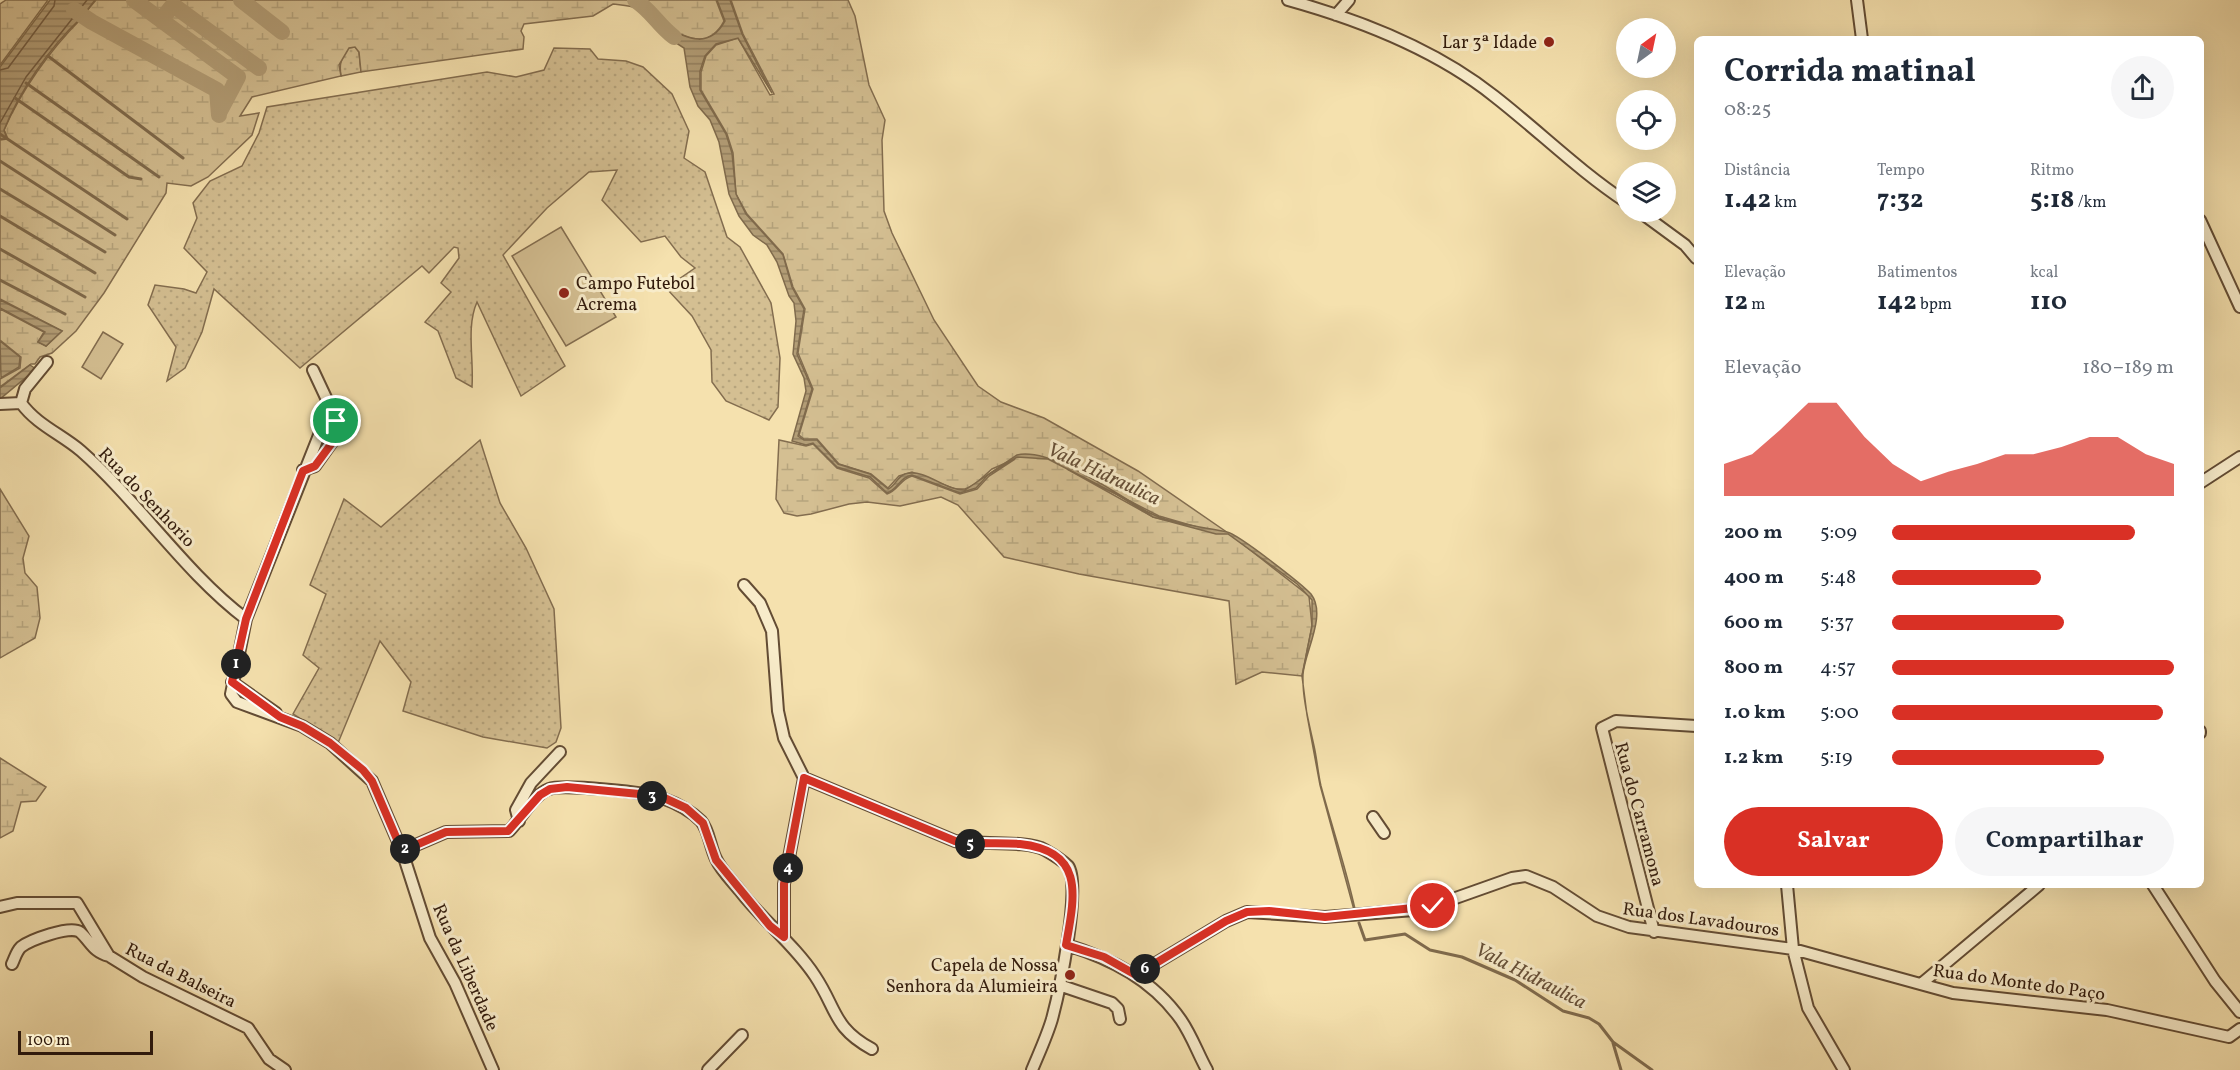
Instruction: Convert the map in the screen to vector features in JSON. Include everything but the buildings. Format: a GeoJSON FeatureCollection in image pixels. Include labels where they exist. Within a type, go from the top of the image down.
{"type":"FeatureCollection","features":[{"type":"Feature","properties":{"kind":"street"},"geometry":{"type":"LineString","coordinates":[[1288,0],[1336,15],[1417,48],[1492,94],[1570,161],[1616,195]]}},
{"type":"Feature","properties":{"kind":"street"},"geometry":{"type":"LineString","coordinates":[[1336,15],[1349,0]]}},
{"type":"Feature","properties":{"kind":"street"},"geometry":{"type":"LineString","coordinates":[[1857,0],[1862,36]]}},
{"type":"Feature","properties":{"kind":"street"},"geometry":{"type":"LineString","coordinates":[[1654,222],[1685,245],[1694,256]]}},
{"type":"Feature","properties":{"kind":"street"},"geometry":{"type":"LineString","coordinates":[[2204,229],[2240,307]]}},
{"type":"Feature","properties":{"kind":"street"},"geometry":{"type":"LineString","coordinates":[[0,404],[21,403],[25,389],[47,362]]}},
{"type":"Feature","properties":{"kind":"street"},"geometry":{"type":"LineString","coordinates":[[303,471],[315,466],[340,432],[336,421],[327,415],[328,402],[313,370]]}},
{"type":"Feature","properties":{"kind":"street","name":"Rua do Senhorio"},"geometry":{"type":"LineString","coordinates":[[21,403],[32,418],[81,451],[165,540],[246,619]]}},
{"type":"Feature","properties":{"kind":"street","name":"Rua da Liberdade"},"geometry":{"type":"LineString","coordinates":[[327,415],[246,619],[232,682],[233,699],[302,726],[330,743],[363,770],[372,781],[402,851],[430,938],[455,983],[492,1069]]}},
{"type":"Feature","properties":{"kind":"street"},"geometry":{"type":"LineString","coordinates":[[2204,480],[2240,457]]}},
{"type":"Feature","properties":{"kind":"street"},"geometry":{"type":"LineString","coordinates":[[744,585],[760,603],[772,631],[778,711],[784,738],[804,778],[784,884],[784,937]]}},
{"type":"Feature","properties":{"kind":"street","name":"Rua do Carramona"},"geometry":{"type":"LineString","coordinates":[[1654,932],[1602,728],[1616,721],[1694,726]]}},
{"type":"Feature","properties":{"kind":"street"},"geometry":{"type":"LineString","coordinates":[[519,821],[516,810],[531,783],[560,752]]}},
{"type":"Feature","properties":{"kind":"street"},"geometry":{"type":"LineString","coordinates":[[804,778],[955,841],[979,845],[1018,844],[1044,849],[1068,866],[1072,881],[1072,913],[1052,1020],[1032,1070]]}},
{"type":"Feature","properties":{"kind":"street"},"geometry":{"type":"LineString","coordinates":[[402,851],[446,832],[498,833],[508,831],[540,795],[550,789],[567,787],[660,796],[686,808],[703,823],[716,860],[770,926],[784,937],[816,976],[837,1020],[854,1040],[872,1049]]}},
{"type":"Feature","properties":{"kind":"street"},"geometry":{"type":"LineString","coordinates":[[1373,817],[1384,833]]}},
{"type":"Feature","properties":{"kind":"street","name":"Rua dos Lavadouros"},"geometry":{"type":"LineString","coordinates":[[1136,975],[1226,921],[1247,912],[1269,911],[1325,917],[1414,910],[1433,906],[1512,878],[1526,876],[1548,884],[1604,919],[1654,932],[1793,949]]}},
{"type":"Feature","properties":{"kind":"street"},"geometry":{"type":"LineString","coordinates":[[1787,888],[1793,949],[1808,1008],[1844,1070]]}},
{"type":"Feature","properties":{"kind":"street"},"geometry":{"type":"LineString","coordinates":[[1921,984],[2035,888]]}},
{"type":"Feature","properties":{"kind":"street"},"geometry":{"type":"LineString","coordinates":[[2155,888],[2215,981],[2240,1012]]}},
{"type":"Feature","properties":{"kind":"street","name":"Rua da Balseira"},"geometry":{"type":"LineString","coordinates":[[0,907],[17,903],[77,903],[109,956],[143,977],[248,1028],[269,1059],[285,1070]]}},
{"type":"Feature","properties":{"kind":"street"},"geometry":{"type":"LineString","coordinates":[[12,964],[23,946],[39,938],[70,929],[79,931],[98,953],[109,956]]}},
{"type":"Feature","properties":{"kind":"street"},"geometry":{"type":"LineString","coordinates":[[1066,945],[1104,957],[1136,975],[1180,1019],[1207,1070]]}},
{"type":"Feature","properties":{"kind":"street","name":"Rua do Monte do Paço"},"geometry":{"type":"LineString","coordinates":[[1793,949],[1953,993],[2107,1010],[2229,1037],[2240,1029]]}},
{"type":"Feature","properties":{"kind":"street"},"geometry":{"type":"LineString","coordinates":[[1059,985],[1112,1003],[1118,1009],[1120,1019]]}},
{"type":"Feature","properties":{"kind":"street"},"geometry":{"type":"LineString","coordinates":[[708,1070],[742,1035]]}},
{"type":"Feature","properties":{"kind":"green space"},"geometry":{"type":"Polygon","coordinates":[[[6,0],[48,0],[0,65],[0,4],[6,0]]]}},
{"type":"Feature","properties":{"kind":"green space"},"geometry":{"type":"Polygon","coordinates":[[[96,0],[716,0],[724,21],[715,33],[705,38],[693,39],[669,28],[636,8],[613,4],[593,16],[524,24],[521,31],[524,37],[523,49],[361,72],[359,52],[355,47],[349,48],[339,65],[341,76],[252,97],[240,116],[259,113],[252,135],[208,177],[191,186],[167,183],[166,193],[104,293],[76,331],[52,353],[40,357],[35,364],[31,364],[0,387],[0,379],[20,368],[21,357],[0,340],[0,309],[44,332],[38,342],[46,346],[62,331],[0,299],[0,140],[8,139],[4,130],[11,115],[47,58],[80,20],[92,23],[85,13],[96,0]]]}},
{"type":"Feature","properties":{"kind":"green space"},"geometry":{"type":"Polygon","coordinates":[[[731,0],[848,0],[855,16],[869,85],[885,120],[882,140],[884,211],[892,233],[934,320],[978,386],[1001,402],[1044,418],[1138,471],[1231,535],[1309,596],[1312,626],[1302,676],[1262,672],[1236,684],[1229,601],[1079,574],[1004,557],[958,505],[941,497],[900,506],[867,502],[797,516],[784,513],[776,499],[779,440],[806,446],[813,444],[837,468],[869,478],[887,494],[912,476],[960,494],[977,489],[989,476],[1015,459],[992,469],[974,485],[965,489],[955,489],[912,472],[899,476],[888,488],[871,474],[839,464],[817,439],[804,439],[799,435],[813,389],[798,353],[805,309],[793,287],[783,254],[747,214],[736,194],[733,153],[727,134],[701,90],[701,72],[706,56],[716,45],[738,38],[770,95],[774,94],[743,34],[731,0]],[[1067,469],[1153,517],[1197,527],[1159,516],[1067,469]]]}},
{"type":"Feature","properties":{"kind":"green space"},"geometry":{"type":"Polygon","coordinates":[[[355,47],[359,52],[361,72],[341,76],[340,65],[344,55],[348,48],[355,47]]]}},
{"type":"Feature","properties":{"kind":"green space"},"geometry":{"type":"Polygon","coordinates":[[[554,48],[590,49],[598,59],[626,61],[643,67],[672,94],[689,131],[684,158],[705,172],[727,237],[740,247],[771,303],[780,358],[778,407],[769,420],[726,401],[712,382],[711,350],[692,316],[666,288],[695,268],[681,257],[665,236],[641,242],[602,200],[617,170],[589,172],[547,208],[503,255],[565,366],[521,396],[477,302],[471,332],[472,387],[456,378],[438,331],[425,322],[451,292],[441,283],[459,258],[458,248],[454,247],[429,273],[422,266],[300,368],[214,289],[202,332],[185,368],[167,381],[176,347],[148,305],[155,285],[196,293],[207,272],[184,248],[197,218],[193,203],[210,181],[242,166],[259,133],[267,107],[487,72],[516,77],[544,70],[554,48]]]}},
{"type":"Feature","properties":{"kind":"green space"},"geometry":{"type":"Polygon","coordinates":[[[561,227],[616,317],[566,346],[512,256],[561,227]]]}},
{"type":"Feature","properties":{"kind":"green space"},"geometry":{"type":"Polygon","coordinates":[[[103,332],[123,344],[101,379],[82,367],[103,332]]]}},
{"type":"Feature","properties":{"kind":"green space"},"geometry":{"type":"Polygon","coordinates":[[[480,440],[500,503],[526,548],[554,609],[561,728],[556,742],[547,748],[483,737],[403,711],[411,682],[380,641],[338,743],[293,714],[319,668],[303,655],[326,594],[310,585],[344,499],[381,527],[480,440]]]}},
{"type":"Feature","properties":{"kind":"green space"},"geometry":{"type":"Polygon","coordinates":[[[0,489],[29,536],[23,558],[25,573],[37,587],[40,618],[35,638],[0,658],[0,489]]]}},
{"type":"Feature","properties":{"kind":"green space"},"geometry":{"type":"Polygon","coordinates":[[[0,758],[46,787],[36,801],[21,802],[13,831],[0,838],[0,758]]]}},
{"type":"Feature","properties":{"kind":"water"},"geometry":{"type":"Polygon","coordinates":[[[50,0],[95,0],[85,13],[92,22],[80,19],[47,56],[10,115],[4,130],[7,139],[0,139],[0,67],[50,0]]]}},
{"type":"Feature","properties":{"kind":"water"},"geometry":{"type":"Polygon","coordinates":[[[717,0],[730,0],[742,34],[772,93],[738,38],[716,44],[705,56],[700,71],[700,90],[726,134],[732,153],[736,194],[746,214],[783,255],[792,287],[804,309],[797,354],[812,389],[798,436],[804,440],[817,440],[838,464],[870,474],[888,489],[902,475],[913,473],[950,487],[965,490],[1017,455],[1031,454],[1048,458],[1084,474],[1157,516],[1227,532],[1256,550],[1311,594],[1317,612],[1303,674],[1303,685],[1302,676],[1312,626],[1312,600],[1297,584],[1228,534],[1216,534],[1153,517],[1116,494],[1048,459],[1017,457],[988,475],[976,488],[960,493],[912,475],[887,493],[870,477],[837,467],[813,443],[806,445],[792,441],[806,391],[804,378],[793,354],[796,321],[794,303],[789,296],[777,262],[767,245],[753,235],[739,216],[729,194],[719,142],[710,120],[698,106],[690,87],[684,48],[673,41],[657,23],[684,36],[702,39],[710,37],[725,21],[717,0]]]}},
{"type":"Feature","properties":{"kind":"water"},"geometry":{"type":"Polygon","coordinates":[[[0,300],[62,331],[46,346],[38,342],[45,332],[0,308],[0,300]]]}},
{"type":"Feature","properties":{"kind":"water"},"geometry":{"type":"Polygon","coordinates":[[[0,341],[20,357],[19,367],[1,378],[0,341]]]}},
{"type":"Feature","properties":{"kind":"water"},"geometry":{"type":"Polygon","coordinates":[[[30,365],[36,369],[0,399],[0,388],[30,365]]]}},
{"type":"Feature","properties":{"kind":"water"},"geometry":{"type":"Polygon","coordinates":[[[1307,712],[1321,786],[1355,909],[1402,904],[1354,910],[1320,785],[1307,712]]]}},
{"type":"Feature","properties":{"kind":"waterway"},"geometry":{"type":"LineString","coordinates":[[134,0],[238,77],[220,111]]}},
{"type":"Feature","properties":{"kind":"waterway"},"geometry":{"type":"LineString","coordinates":[[241,0],[282,32]]}},
{"type":"Feature","properties":{"kind":"waterway"},"geometry":{"type":"LineString","coordinates":[[635,0],[674,37]]}},
{"type":"Feature","properties":{"kind":"waterway"},"geometry":{"type":"LineString","coordinates":[[161,20],[173,5],[259,68]]}},
{"type":"Feature","properties":{"kind":"waterway"},"geometry":{"type":"LineString","coordinates":[[74,10],[217,90],[219,115]]}},
{"type":"Feature","properties":{"kind":"waterway"},"geometry":{"type":"LineString","coordinates":[[48,56],[183,158]]}},
{"type":"Feature","properties":{"kind":"waterway"},"geometry":{"type":"LineString","coordinates":[[26,83],[159,177]]}},
{"type":"Feature","properties":{"kind":"waterway"},"geometry":{"type":"LineString","coordinates":[[15,98],[129,177],[141,179]]}},
{"type":"Feature","properties":{"kind":"waterway"},"geometry":{"type":"LineString","coordinates":[[0,134],[127,219]]}},
{"type":"Feature","properties":{"kind":"waterway"},"geometry":{"type":"LineString","coordinates":[[0,161],[115,235]]}},
{"type":"Feature","properties":{"kind":"waterway"},"geometry":{"type":"LineString","coordinates":[[0,189],[105,252]]}},
{"type":"Feature","properties":{"kind":"waterway"},"geometry":{"type":"LineString","coordinates":[[0,216],[95,273]]}},
{"type":"Feature","properties":{"kind":"waterway"},"geometry":{"type":"LineString","coordinates":[[0,249],[85,297]]}},
{"type":"Feature","properties":{"kind":"waterway"},"geometry":{"type":"LineString","coordinates":[[0,280],[65,314]]}},
{"type":"Feature","properties":{"kind":"waterway","name":"Vala Hidraulica"},"geometry":{"type":"LineString","coordinates":[[1359,923],[1365,940],[1405,934],[1430,950],[1462,957],[1515,980],[1563,1011],[1589,1018],[1599,1024],[1613,1042],[1652,1070]]}},
{"type":"Feature","properties":{"kind":"waterway"},"geometry":{"type":"LineString","coordinates":[[1613,1043],[1621,1070]]}},
{"type":"Feature","properties":{"kind":"place","name":"Lar 3ª Idade"},"geometry":{"type":"Point","coordinates":[1549,42]}},
{"type":"Feature","properties":{"kind":"place","name":"Campo Futebol Acrema"},"geometry":{"type":"Point","coordinates":[564,293]}},
{"type":"Feature","properties":{"kind":"place","name":"Capela de Nossa Senhora da Alumieira"},"geometry":{"type":"Point","coordinates":[1070,975]}},
{"type":"Feature","properties":{"kind":"route"},"geometry":{"type":"LineString","coordinates":[[336,421],[340,432],[315,466],[303,471],[246,619],[232,682],[271,708],[280,717],[302,726],[330,743],[363,770],[372,781],[402,851],[446,832],[498,833],[508,831],[540,795],[550,789],[567,787],[660,796],[686,808],[703,823],[716,860],[770,926],[784,937],[784,884],[804,788],[804,778],[955,841],[979,845],[1018,844],[1044,849],[1068,866],[1072,881],[1072,913],[1066,945],[1104,957],[1136,975],[1226,921],[1247,912],[1269,911],[1289,915],[1325,917],[1414,910],[1433,906]]}}]}
